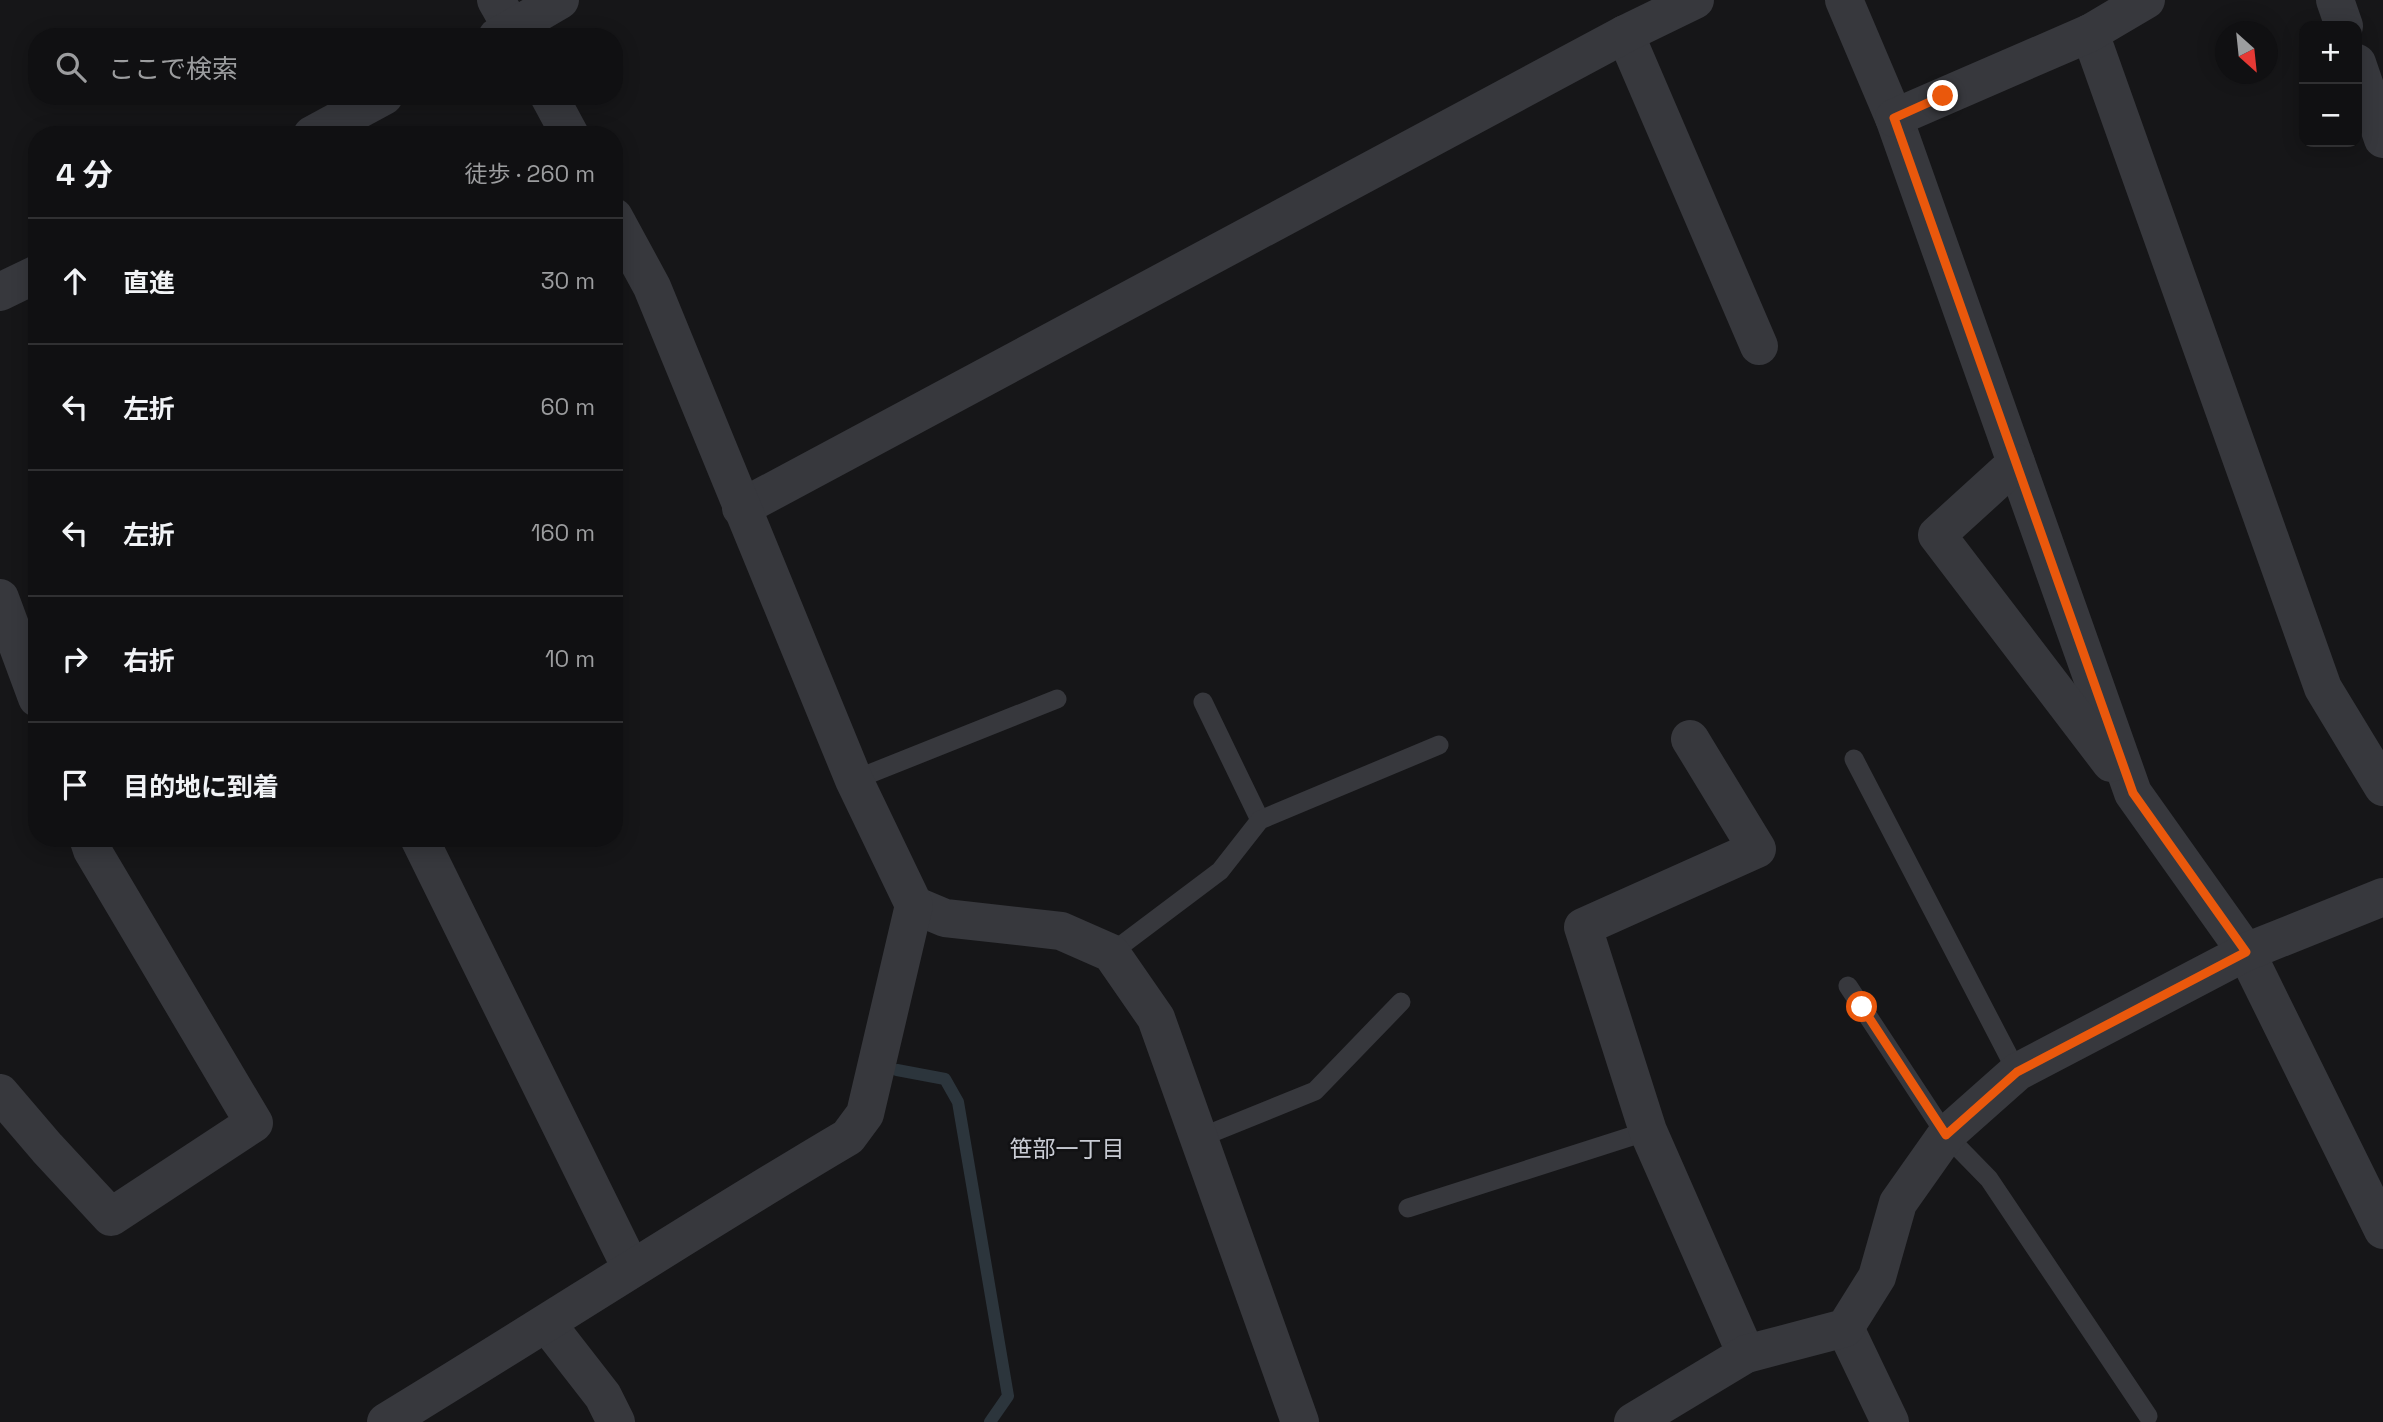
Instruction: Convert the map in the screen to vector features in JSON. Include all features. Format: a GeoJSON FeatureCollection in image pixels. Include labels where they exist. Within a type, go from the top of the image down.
{"type":"FeatureCollection","features":[{"type":"Feature","properties":{"kind":"street"},"geometry":{"type":"LineString","coordinates":[[505,26],[560,0]]}},
{"type":"Feature","properties":{"kind":"street"},"geometry":{"type":"LineString","coordinates":[[741,508],[1625,34],[1695,0]]}},
{"type":"Feature","properties":{"kind":"street"},"geometry":{"type":"LineString","coordinates":[[1844,0],[1894,118],[2133,793]]}},
{"type":"Feature","properties":{"kind":"street"},"geometry":{"type":"LineString","coordinates":[[1894,118],[2090,33],[2146,0]]}},
{"type":"Feature","properties":{"kind":"street"},"geometry":{"type":"LineString","coordinates":[[2335,0],[2342,21]]}},
{"type":"Feature","properties":{"kind":"street"},"geometry":{"type":"LineString","coordinates":[[2090,33],[2323,688],[2383,788]]}},
{"type":"Feature","properties":{"kind":"street"},"geometry":{"type":"LineString","coordinates":[[1625,34],[1759,346]]}},
{"type":"Feature","properties":{"kind":"street"},"geometry":{"type":"LineString","coordinates":[[2362,78],[2383,139]]}},
{"type":"Feature","properties":{"kind":"street"},"geometry":{"type":"LineString","coordinates":[[329,126],[367,105]]}},
{"type":"Feature","properties":{"kind":"street"},"geometry":{"type":"LineString","coordinates":[[554,105],[565,126]]}},
{"type":"Feature","properties":{"kind":"street"},"geometry":{"type":"LineString","coordinates":[[386,1422],[547,1324],[631,1268],[848,1137],[864,1114],[914,905],[854,780],[652,287],[623,234]]}},
{"type":"Feature","properties":{"kind":"street"},"geometry":{"type":"LineString","coordinates":[[0,292],[28,278]]}},
{"type":"Feature","properties":{"kind":"street"},"geometry":{"type":"LineString","coordinates":[[2016,463],[1937,535],[2133,793],[2246,952],[2383,1230]]}},
{"type":"Feature","properties":{"kind":"street"},"geometry":{"type":"LineString","coordinates":[[0,598],[28,674]]}},
{"type":"Feature","properties":{"kind":"street"},"geometry":{"type":"LineString","coordinates":[[1690,739],[1757,849],[1584,927],[1648,1131],[1746,1354]]}},
{"type":"Feature","properties":{"kind":"street"},"geometry":{"type":"LineString","coordinates":[[0,1093],[111,1217],[254,1123],[91,847]]}},
{"type":"Feature","properties":{"kind":"street"},"geometry":{"type":"LineString","coordinates":[[423,847],[631,1268]]}},
{"type":"Feature","properties":{"kind":"street"},"geometry":{"type":"LineString","coordinates":[[1633,1422],[1746,1354],[1845,1328],[1877,1277],[1898,1203],[1946,1135],[2017,1072],[2246,952],[2383,897]]}},
{"type":"Feature","properties":{"kind":"street"},"geometry":{"type":"LineString","coordinates":[[914,905],[945,918],[1061,931],[1111,953],[1156,1018],[1300,1422]]}},
{"type":"Feature","properties":{"kind":"street"},"geometry":{"type":"LineString","coordinates":[[547,1324],[603,1396],[616,1422]]}},
{"type":"Feature","properties":{"kind":"street"},"geometry":{"type":"LineString","coordinates":[[1845,1328],[1890,1422]]}},
{"type":"Feature","properties":{"kind":"lane"},"geometry":{"type":"LineString","coordinates":[[854,780],[1057,699]]}},
{"type":"Feature","properties":{"kind":"lane"},"geometry":{"type":"LineString","coordinates":[[1203,702],[1260,820]]}},
{"type":"Feature","properties":{"kind":"lane"},"geometry":{"type":"LineString","coordinates":[[1111,953],[1220,871],[1260,820],[1439,745]]}},
{"type":"Feature","properties":{"kind":"lane"},"geometry":{"type":"LineString","coordinates":[[1854,759],[2017,1072]]}},
{"type":"Feature","properties":{"kind":"lane"},"geometry":{"type":"LineString","coordinates":[[1847,986],[1946,1135],[1989,1179],[2148,1416]]}},
{"type":"Feature","properties":{"kind":"lane"},"geometry":{"type":"LineString","coordinates":[[1199,1138],[1315,1091],[1401,1002]]}},
{"type":"Feature","properties":{"kind":"lane"},"geometry":{"type":"LineString","coordinates":[[1408,1208],[1648,1131]]}},
{"type":"Feature","properties":{"kind":"waterway"},"geometry":{"type":"LineString","coordinates":[[897,1070],[945,1079],[958,1102],[1008,1396],[990,1422]]}},
{"type":"Feature","properties":{"kind":"district","name":"笹部一丁目"},"geometry":{"type":"Point","coordinates":[1067,1149]}},
{"type":"Feature","properties":{"kind":"route"},"geometry":{"type":"LineString","coordinates":[[1862,1007],[1946,1135],[2017,1072],[2246,952],[2133,793],[2043,539],[1894,118],[1943,96]]}}]}
